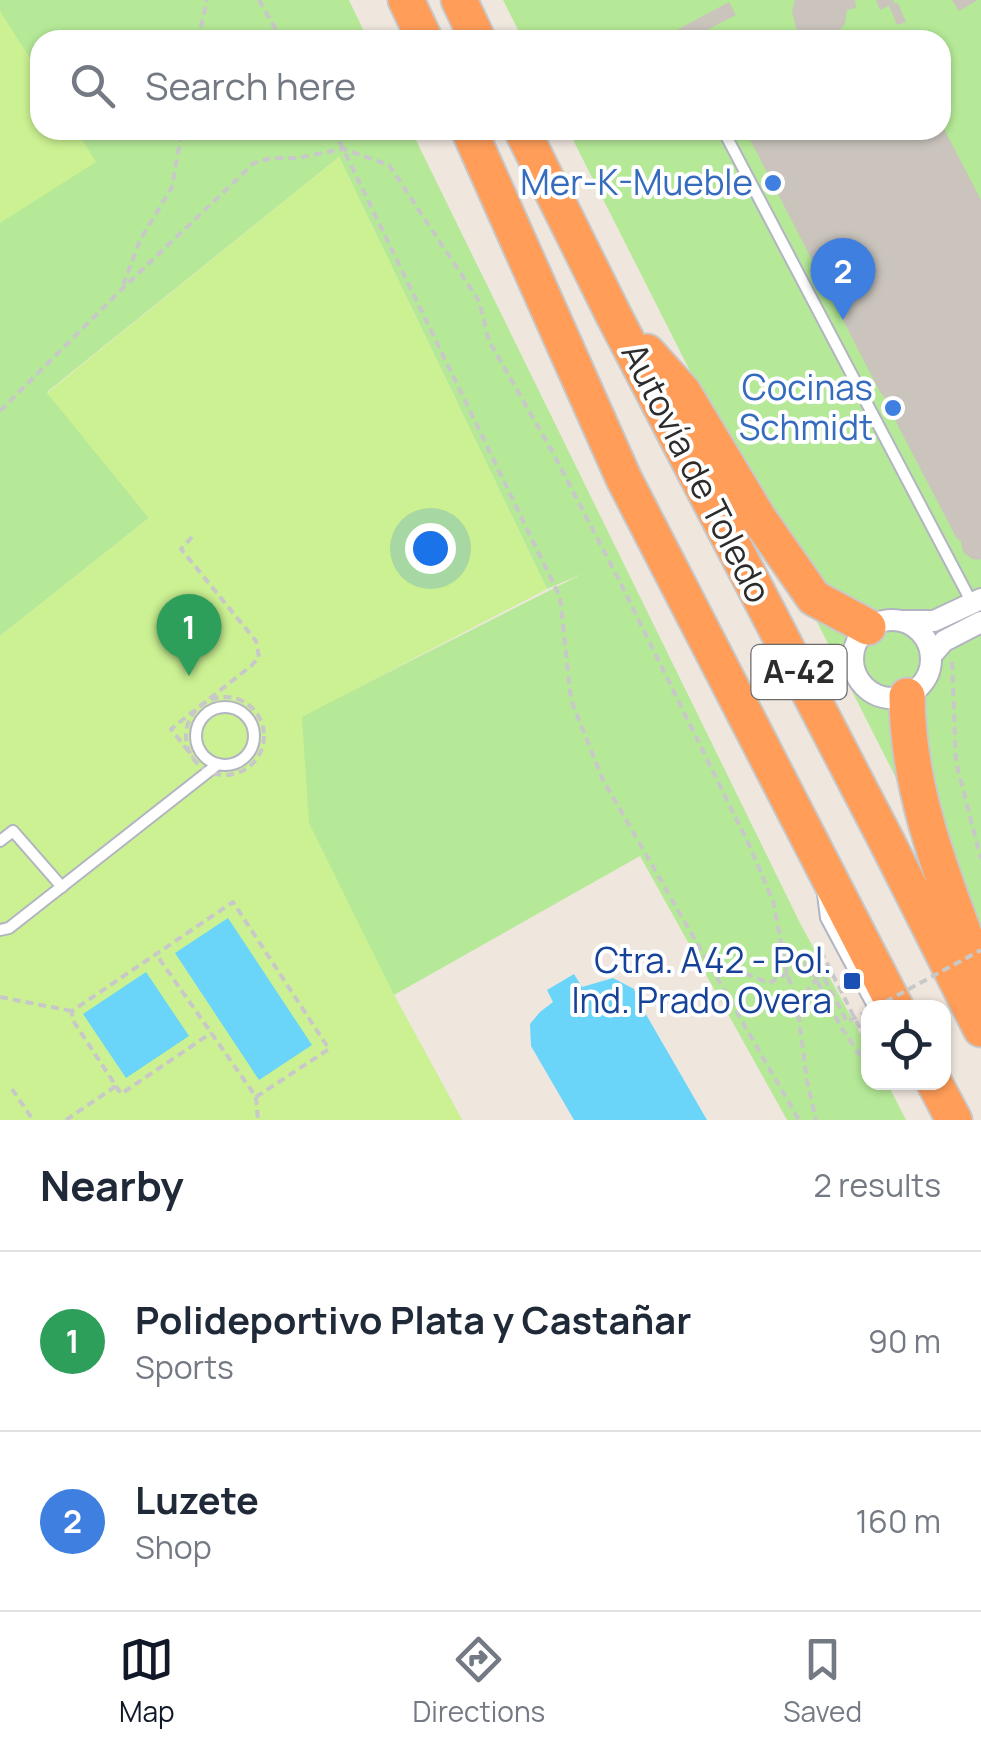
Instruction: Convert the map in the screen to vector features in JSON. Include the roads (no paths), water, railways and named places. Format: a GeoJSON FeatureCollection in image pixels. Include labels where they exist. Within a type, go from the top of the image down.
{"type":"FeatureCollection","features":[{"type":"Feature","properties":{"kind":"highway"},"geometry":{"type":"LineString","coordinates":[[406,0],[420,30]]}},
{"type":"Feature","properties":{"kind":"highway"},"geometry":{"type":"LineString","coordinates":[[459,0],[473,30]]}},
{"type":"Feature","properties":{"kind":"highway","name":"Autovía de Toledo"},"geometry":{"type":"LineString","coordinates":[[473,140],[624,479],[892,1000]]}},
{"type":"Feature","properties":{"kind":"highway","name":"Autovía de Toledo"},"geometry":{"type":"LineString","coordinates":[[527,140],[981,1029]]}},
{"type":"Feature","properties":{"kind":"highway"},"geometry":{"type":"LineString","coordinates":[[614,316],[683,392],[759,519],[814,598],[868,627]]}},
{"type":"Feature","properties":{"kind":"highway"},"geometry":{"type":"LineString","coordinates":[[907,696],[910,758],[942,876],[981,979]]}},
{"type":"Feature","properties":{"kind":"highway"},"geometry":{"type":"LineString","coordinates":[[938,1090],[954,1120]]}},
{"type":"Feature","properties":{"kind":"street"},"geometry":{"type":"LineString","coordinates":[[904,622],[934,621],[978,608]]}},
{"type":"Feature","properties":{"kind":"street"},"geometry":{"type":"LineString","coordinates":[[941,656],[919,630],[892,619],[868,627],[856,640],[852,658],[858,678],[868,690],[882,698],[907,696],[920,688],[941,656],[944,641],[978,608]]}},
{"type":"Feature","properties":{"kind":"lane"},"geometry":{"type":"LineString","coordinates":[[728,140],[978,608]]}},
{"type":"Feature","properties":{"kind":"lane"},"geometry":{"type":"LineString","coordinates":[[0,930],[9,928],[213,768],[245,758],[255,736],[250,720],[230,706],[214,709],[197,727],[200,752],[213,768]]}},
{"type":"Feature","properties":{"kind":"lane"},"geometry":{"type":"LineString","coordinates":[[0,841],[13,831],[62,887]]}},
{"type":"Feature","properties":{"kind":"lane"},"geometry":{"type":"LineString","coordinates":[[819,858],[826,918],[867,1000]]}},
{"type":"Feature","properties":{"kind":"water"},"geometry":{"type":"Polygon","coordinates":[[[228,918],[312,1045],[259,1080],[175,953],[228,918]]]}},
{"type":"Feature","properties":{"kind":"water"},"geometry":{"type":"Polygon","coordinates":[[[146,972],[189,1036],[126,1078],[83,1014],[146,972]]]}},
{"type":"Feature","properties":{"kind":"water"},"geometry":{"type":"Polygon","coordinates":[[[574,974],[582,987],[613,978],[634,989],[707,1120],[574,1120],[531,1046],[530,1024],[553,1002],[547,990],[574,974]]]}},
{"type":"Feature","properties":{"kind":"place","name":"Mer-K-Mueble"},"geometry":{"type":"Point","coordinates":[773,183]}},
{"type":"Feature","properties":{"kind":"place","name":"Luzete"},"geometry":{"type":"Point","coordinates":[843,320]}},
{"type":"Feature","properties":{"kind":"place","name":"Cocinas Schmidt"},"geometry":{"type":"Point","coordinates":[893,408]}},
{"type":"Feature","properties":{"kind":"place","name":"Polideportivo Plata y Castañar"},"geometry":{"type":"Point","coordinates":[189,676]}},
{"type":"Feature","properties":{"kind":"place","name":"Ctra. A42 - Pol. Ind. Prado Overa"},"geometry":{"type":"Point","coordinates":[852,981]}}]}
